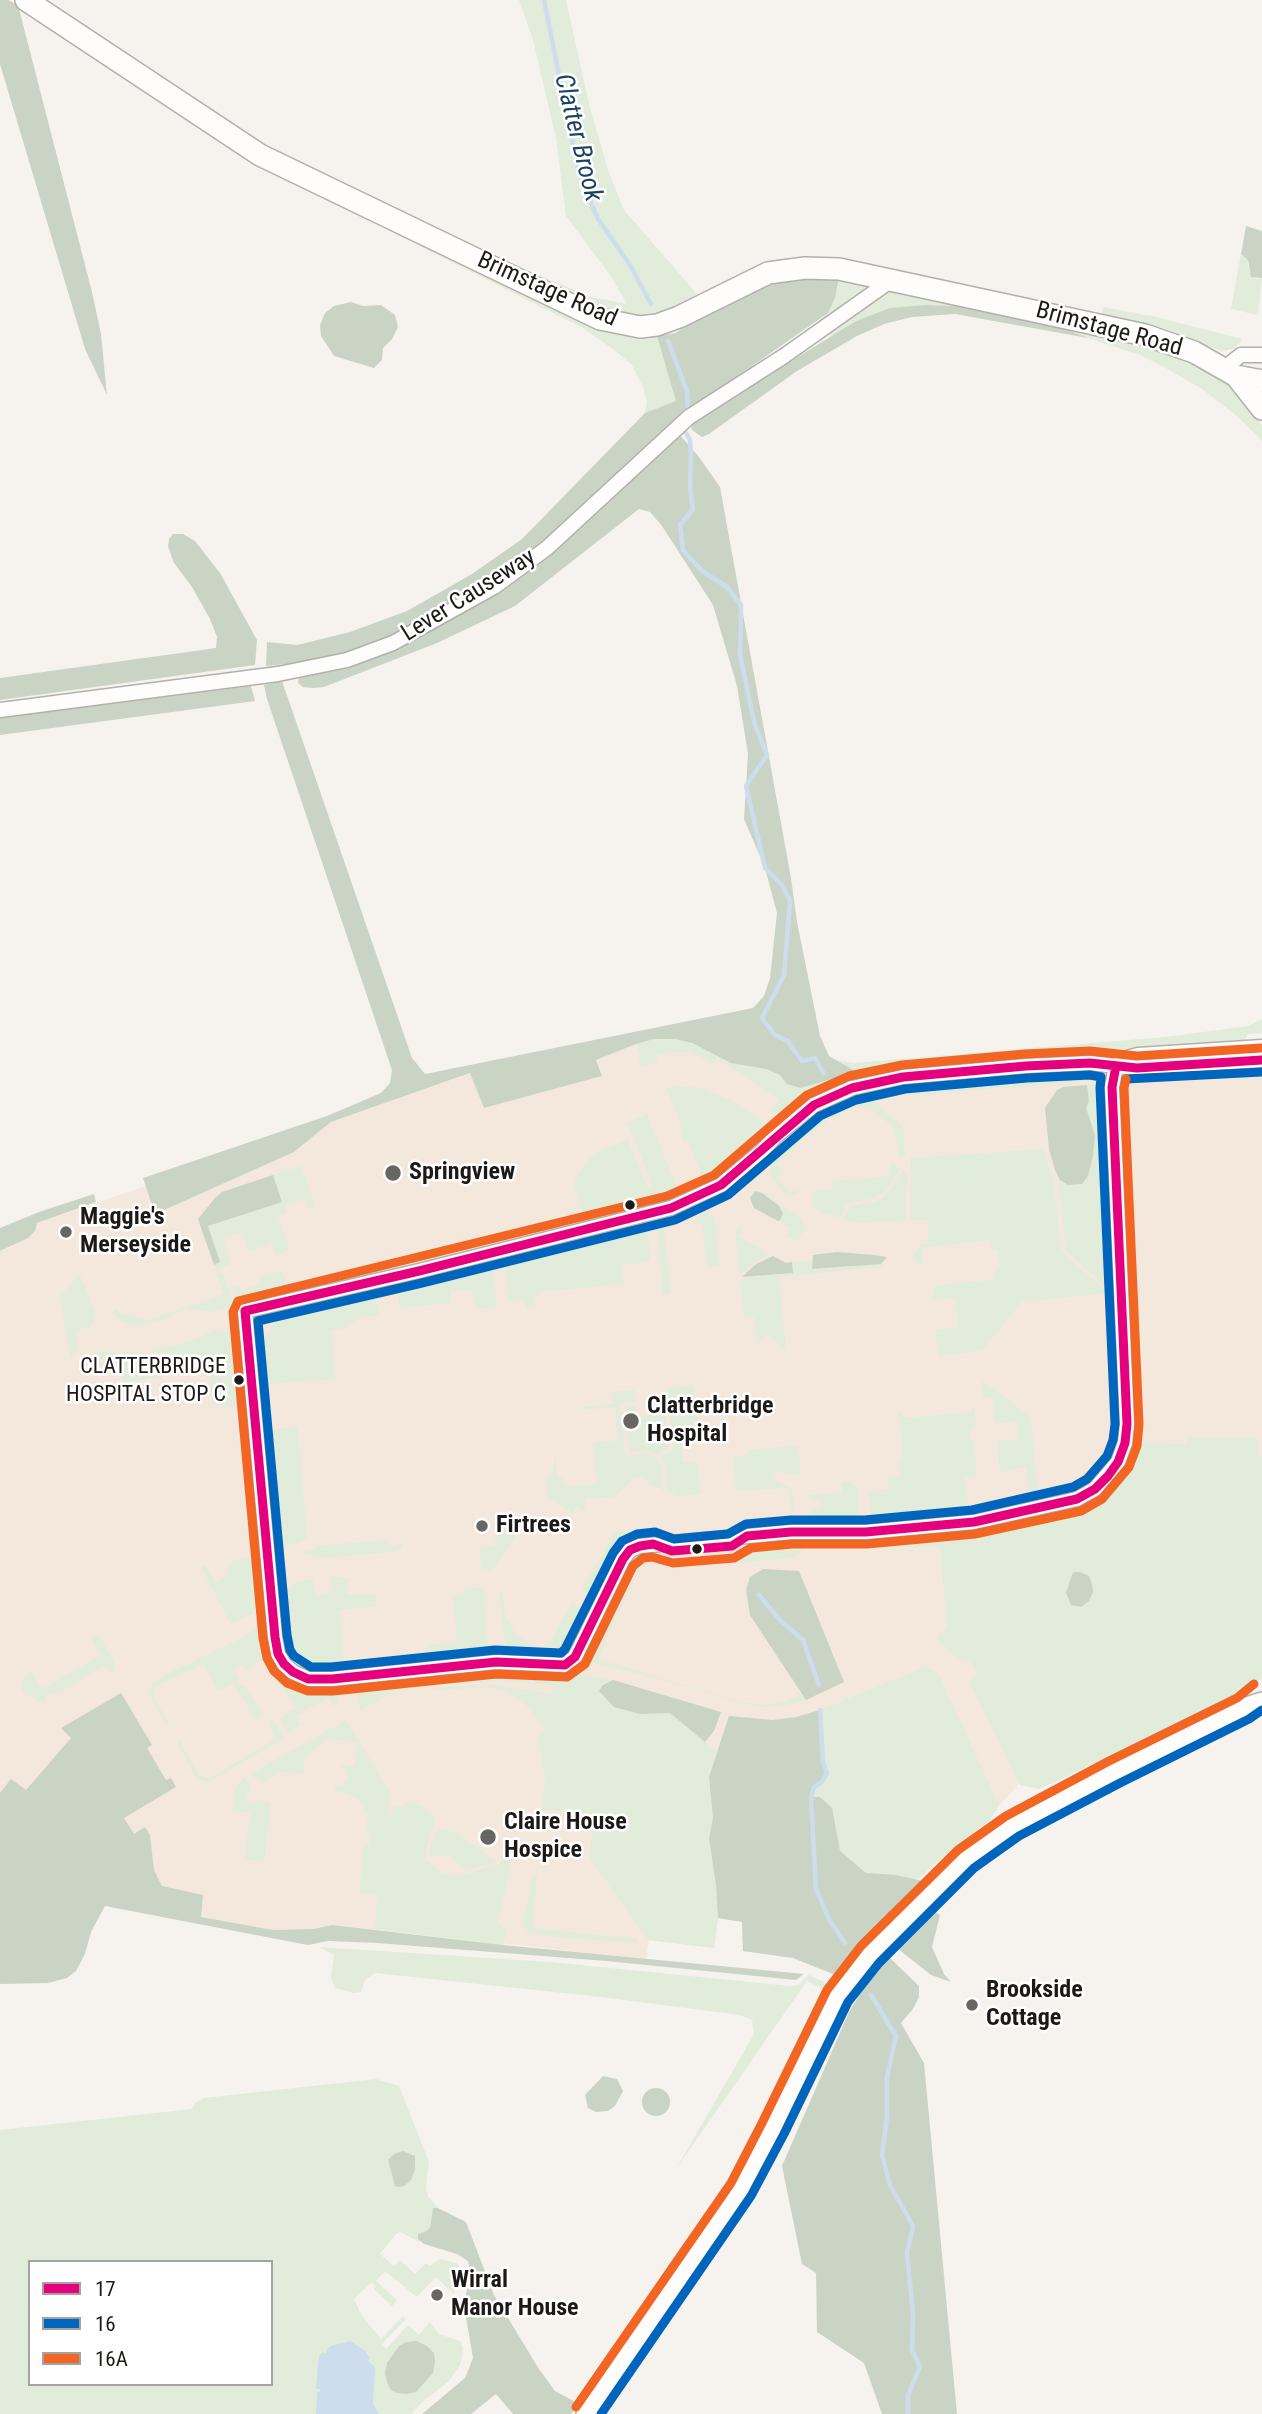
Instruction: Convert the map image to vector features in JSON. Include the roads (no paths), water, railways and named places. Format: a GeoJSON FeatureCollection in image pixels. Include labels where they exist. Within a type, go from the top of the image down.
{"type":"FeatureCollection","features":[{"type":"Feature","properties":{"kind":"main road","name":"Brimstage Road"},"geometry":{"type":"LineString","coordinates":[[26,0],[260,155],[600,318],[640,327],[657,325],[768,273],[804,268],[839,268],[1146,335],[1194,352],[1229,372],[1262,381]]}},
{"type":"Feature","properties":{"kind":"main road","name":"Brimstage Road"},"geometry":{"type":"LineString","coordinates":[[1229,372],[1262,409]]}},
{"type":"Feature","properties":{"kind":"main road"},"geometry":{"type":"LineString","coordinates":[[586,2414],[741,2189],[838,1995],[870,1955],[966,1859],[1013,1826],[1114,1772],[1253,1705],[1262,1694]]}},
{"type":"Feature","properties":{"kind":"street","name":"Lever Causeway"},"geometry":{"type":"LineString","coordinates":[[0,710],[278,674],[347,660],[393,643],[504,579],[547,548],[689,417],[783,356],[893,279]]}},
{"type":"Feature","properties":{"kind":"street"},"geometry":{"type":"LineString","coordinates":[[1229,372],[1241,355],[1262,355]]}},
{"type":"Feature","properties":{"kind":"street"},"geometry":{"type":"LineString","coordinates":[[1262,1047],[1138,1055],[1127,1058],[1116,1066],[1112,1087],[1127,1424],[1125,1443],[1118,1462],[1095,1489],[1077,1499],[974,1522],[866,1532],[790,1532],[640,1546],[630,1550],[623,1559],[575,1657],[565,1665],[496,1662],[332,1679],[308,1679],[284,1664],[278,1654],[275,1637],[245,1311],[671,1208],[721,1185],[814,1105],[852,1088],[904,1077],[1026,1066],[1090,1063],[1116,1066],[1137,1068],[1262,1060]]}},
{"type":"Feature","properties":{"kind":"water"},"geometry":{"type":"Polygon","coordinates":[[[350,2341],[364,2350],[370,2358],[368,2361],[375,2367],[373,2404],[379,2414],[316,2414],[317,2392],[320,2392],[320,2389],[316,2389],[319,2356],[323,2352],[325,2354],[331,2346],[350,2341]]]}},
{"type":"Feature","properties":{"kind":"waterway","name":"Clatter Brook"},"geometry":{"type":"LineString","coordinates":[[544,0],[577,165],[585,189],[598,219],[630,265],[651,304]]}},
{"type":"Feature","properties":{"kind":"waterway","name":"Clatter Brook"},"geometry":{"type":"LineString","coordinates":[[668,341],[687,391],[688,408]]}},
{"type":"Feature","properties":{"kind":"waterway","name":"Clatter Brook"},"geometry":{"type":"LineString","coordinates":[[686,433],[690,440],[693,509],[680,525],[683,550],[702,571],[727,587],[741,605],[740,655],[754,722],[767,755],[746,786],[765,868],[782,885],[790,901],[784,975],[762,1018],[775,1035],[788,1041],[802,1061],[815,1058],[824,1074]]}},
{"type":"Feature","properties":{"kind":"waterway"},"geometry":{"type":"LineString","coordinates":[[759,1595],[781,1621],[803,1640],[819,1685]]}},
{"type":"Feature","properties":{"kind":"waterway"},"geometry":{"type":"LineString","coordinates":[[820,1710],[823,1762],[827,1773],[822,1782],[814,1787],[811,1798],[816,1889],[829,1919],[845,1943]]}},
{"type":"Feature","properties":{"kind":"waterway","name":"Clatter Brook"},"geometry":{"type":"LineString","coordinates":[[871,1995],[896,2036],[887,2077],[887,2117],[882,2155],[890,2185],[913,2226],[907,2253],[913,2314],[912,2350],[920,2367],[908,2395],[908,2414]]}},
{"type":"Feature","properties":{"kind":"place","name":"Springview"},"geometry":{"type":"Point","coordinates":[393,1173]}},
{"type":"Feature","properties":{"kind":"place","name":"Maggie's Merseyside"},"geometry":{"type":"Point","coordinates":[66,1232]}},
{"type":"Feature","properties":{"kind":"place","name":"CLATTERBRIDGE HOSPITAL STOP C"},"geometry":{"type":"Point","coordinates":[239,1380]}},
{"type":"Feature","properties":{"kind":"place","name":"Clatterbridge Hospital"},"geometry":{"type":"Point","coordinates":[631,1421]}},
{"type":"Feature","properties":{"kind":"place","name":"Firtrees"},"geometry":{"type":"Point","coordinates":[482,1526]}},
{"type":"Feature","properties":{"kind":"place","name":"Claire House Hospice"},"geometry":{"type":"Point","coordinates":[488,1837]}},
{"type":"Feature","properties":{"kind":"place","name":"Brookside Cottage"},"geometry":{"type":"Point","coordinates":[972,2005]}},
{"type":"Feature","properties":{"kind":"place","name":"Wirral Manor House"},"geometry":{"type":"Point","coordinates":[437,2295]}}]}
